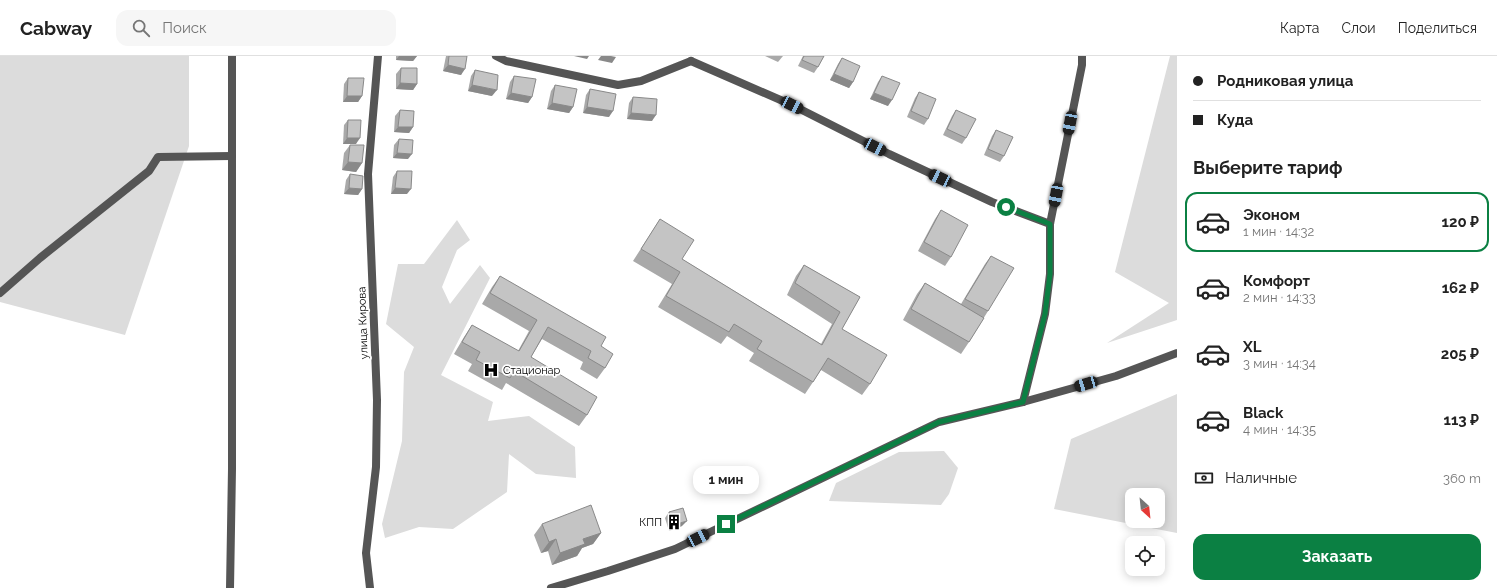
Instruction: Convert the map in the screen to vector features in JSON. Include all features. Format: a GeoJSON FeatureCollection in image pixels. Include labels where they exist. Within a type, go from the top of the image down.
{"type":"FeatureCollection","features":[{"type":"Feature","properties":{"kind":"street"},"geometry":{"type":"LineString","coordinates":[[230,588],[232,468],[232,56]]}},
{"type":"Feature","properties":{"kind":"street","name":"улица Кирова"},"geometry":{"type":"LineString","coordinates":[[370,588],[366,553],[376,467],[377,400],[368,174],[378,56]]}},
{"type":"Feature","properties":{"kind":"street"},"geometry":{"type":"LineString","coordinates":[[496,56],[506,61],[618,85],[641,80],[691,58],[992,202],[1050,224]]}},
{"type":"Feature","properties":{"kind":"street"},"geometry":{"type":"LineString","coordinates":[[1023,402],[1045,314],[1050,274],[1050,224],[1082,65],[1082,56]]}},
{"type":"Feature","properties":{"kind":"street"},"geometry":{"type":"LineString","coordinates":[[0,293],[46,253],[149,171],[158,157],[232,156]]}},
{"type":"Feature","properties":{"kind":"street"},"geometry":{"type":"LineString","coordinates":[[551,588],[608,571],[675,548],[939,422],[1023,402],[1116,376],[1177,353]]}},
{"type":"Feature","properties":{"kind":"shaded area"},"geometry":{"type":"Polygon","coordinates":[[[0,56],[189,56],[189,146],[125,335],[0,302],[0,56]]]}},
{"type":"Feature","properties":{"kind":"shaded area"},"geometry":{"type":"Polygon","coordinates":[[[1170,56],[1177,56],[1177,320],[1107,343],[1169,303],[1115,272],[1170,56]]]}},
{"type":"Feature","properties":{"kind":"shaded area"},"geometry":{"type":"Polygon","coordinates":[[[457,220],[470,240],[457,250],[442,287],[450,304],[480,265],[490,278],[441,375],[493,402],[488,421],[529,416],[575,447],[576,478],[536,474],[509,454],[507,492],[453,529],[419,527],[385,538],[382,524],[402,441],[404,372],[414,347],[386,324],[398,264],[424,264],[457,220]]]}},
{"type":"Feature","properties":{"kind":"shaded area"},"geometry":{"type":"Polygon","coordinates":[[[1177,394],[1177,533],[1151,528],[1165,528],[1165,488],[1125,488],[1125,523],[1054,509],[1071,439],[1177,394]]]}},
{"type":"Feature","properties":{"kind":"shaded area"},"geometry":{"type":"Polygon","coordinates":[[[944,451],[958,468],[949,494],[941,505],[829,501],[836,483],[899,452],[944,451]]]}},
{"type":"Feature","properties":{"kind":"building"},"geometry":{"type":"Polygon","coordinates":[[[449,56],[467,56],[465,69],[448,65],[449,56]]]}},
{"type":"Feature","properties":{"kind":"building"},"geometry":{"type":"Polygon","coordinates":[[[804,56],[824,56],[818,67],[802,60],[804,56]]]}},
{"type":"Feature","properties":{"kind":"building"},"geometry":{"type":"Polygon","coordinates":[[[842,58],[860,66],[853,82],[834,74],[842,58]]]}},
{"type":"Feature","properties":{"kind":"building"},"geometry":{"type":"Polygon","coordinates":[[[401,68],[417,68],[417,84],[400,83],[401,68]]]}},
{"type":"Feature","properties":{"kind":"building"},"geometry":{"type":"Polygon","coordinates":[[[475,70],[498,75],[497,90],[472,85],[475,70]]]}},
{"type":"Feature","properties":{"kind":"building"},"geometry":{"type":"Polygon","coordinates":[[[514,76],[536,79],[532,97],[511,93],[514,76]]]}},
{"type":"Feature","properties":{"kind":"building"},"geometry":{"type":"Polygon","coordinates":[[[882,76],[900,83],[892,100],[874,93],[882,76]]]}},
{"type":"Feature","properties":{"kind":"building"},"geometry":{"type":"Polygon","coordinates":[[[348,78],[364,78],[362,96],[347,96],[348,78]]]}},
{"type":"Feature","properties":{"kind":"building"},"geometry":{"type":"Polygon","coordinates":[[[555,85],[577,89],[573,107],[552,103],[555,85]]]}},
{"type":"Feature","properties":{"kind":"building"},"geometry":{"type":"Polygon","coordinates":[[[590,89],[616,94],[613,111],[587,107],[590,89]]]}},
{"type":"Feature","properties":{"kind":"building"},"geometry":{"type":"Polygon","coordinates":[[[919,92],[936,99],[928,119],[911,111],[919,92]]]}},
{"type":"Feature","properties":{"kind":"building"},"geometry":{"type":"Polygon","coordinates":[[[633,97],[657,99],[656,115],[631,113],[633,97]]]}},
{"type":"Feature","properties":{"kind":"building"},"geometry":{"type":"Polygon","coordinates":[[[400,110],[414,111],[413,127],[398,127],[400,110]]]}},
{"type":"Feature","properties":{"kind":"building"},"geometry":{"type":"Polygon","coordinates":[[[956,110],[976,119],[966,138],[947,129],[956,110]]]}},
{"type":"Feature","properties":{"kind":"building"},"geometry":{"type":"Polygon","coordinates":[[[348,120],[361,120],[360,138],[347,138],[348,120]]]}},
{"type":"Feature","properties":{"kind":"building"},"geometry":{"type":"Polygon","coordinates":[[[996,130],[1013,137],[1004,156],[988,149],[996,130]]]}},
{"type":"Feature","properties":{"kind":"building"},"geometry":{"type":"Polygon","coordinates":[[[399,139],[413,140],[412,154],[397,153],[399,139]]]}},
{"type":"Feature","properties":{"kind":"building"},"geometry":{"type":"Polygon","coordinates":[[[350,145],[364,145],[362,163],[348,162],[350,145]]]}},
{"type":"Feature","properties":{"kind":"building"},"geometry":{"type":"Polygon","coordinates":[[[397,171],[412,171],[411,189],[395,188],[397,171]]]}},
{"type":"Feature","properties":{"kind":"building"},"geometry":{"type":"Polygon","coordinates":[[[350,174],[363,176],[362,189],[349,188],[350,174]]]}},
{"type":"Feature","properties":{"kind":"building"},"geometry":{"type":"Polygon","coordinates":[[[941,210],[968,225],[951,257],[924,242],[941,210]]]}},
{"type":"Feature","properties":{"kind":"building"},"geometry":{"type":"Polygon","coordinates":[[[660,219],[694,240],[682,259],[822,345],[840,312],[795,283],[804,265],[860,297],[842,329],[887,355],[870,384],[828,358],[813,382],[757,349],[762,341],[734,324],[729,332],[666,296],[680,272],[641,249],[660,219]]]}},
{"type":"Feature","properties":{"kind":"building"},"geometry":{"type":"Polygon","coordinates":[[[991,256],[1014,268],[988,311],[965,299],[991,256]]]}},
{"type":"Feature","properties":{"kind":"building"},"geometry":{"type":"Polygon","coordinates":[[[500,276],[606,337],[601,346],[613,354],[605,368],[588,358],[591,351],[548,327],[531,357],[597,397],[587,415],[514,371],[510,378],[476,360],[480,352],[462,342],[472,325],[519,351],[537,320],[490,293],[500,276]]]}},
{"type":"Feature","properties":{"kind":"building"},"geometry":{"type":"Polygon","coordinates":[[[925,283],[984,318],[969,342],[911,309],[925,283]]]}},
{"type":"Feature","properties":{"kind":"building"},"geometry":{"type":"Polygon","coordinates":[[[591,505],[601,533],[583,539],[585,544],[560,553],[556,539],[549,542],[542,524],[591,505]]]}},
{"type":"Feature","properties":{"kind":"building"},"geometry":{"type":"Polygon","coordinates":[[[683,508],[687,521],[673,525],[669,512],[683,508]]]}},
{"type":"Feature","properties":{"kind":"place","name":"Стационар"},"geometry":{"type":"Point","coordinates":[491,370]}},
{"type":"Feature","properties":{"kind":"place","name":"КПП"},"geometry":{"type":"Point","coordinates":[674,522]}},
{"type":"Feature","properties":{"kind":"route"},"geometry":{"type":"LineString","coordinates":[[726,524],[939,422],[1023,402],[1045,314],[1050,274],[1050,224],[1006,207]]}}]}
